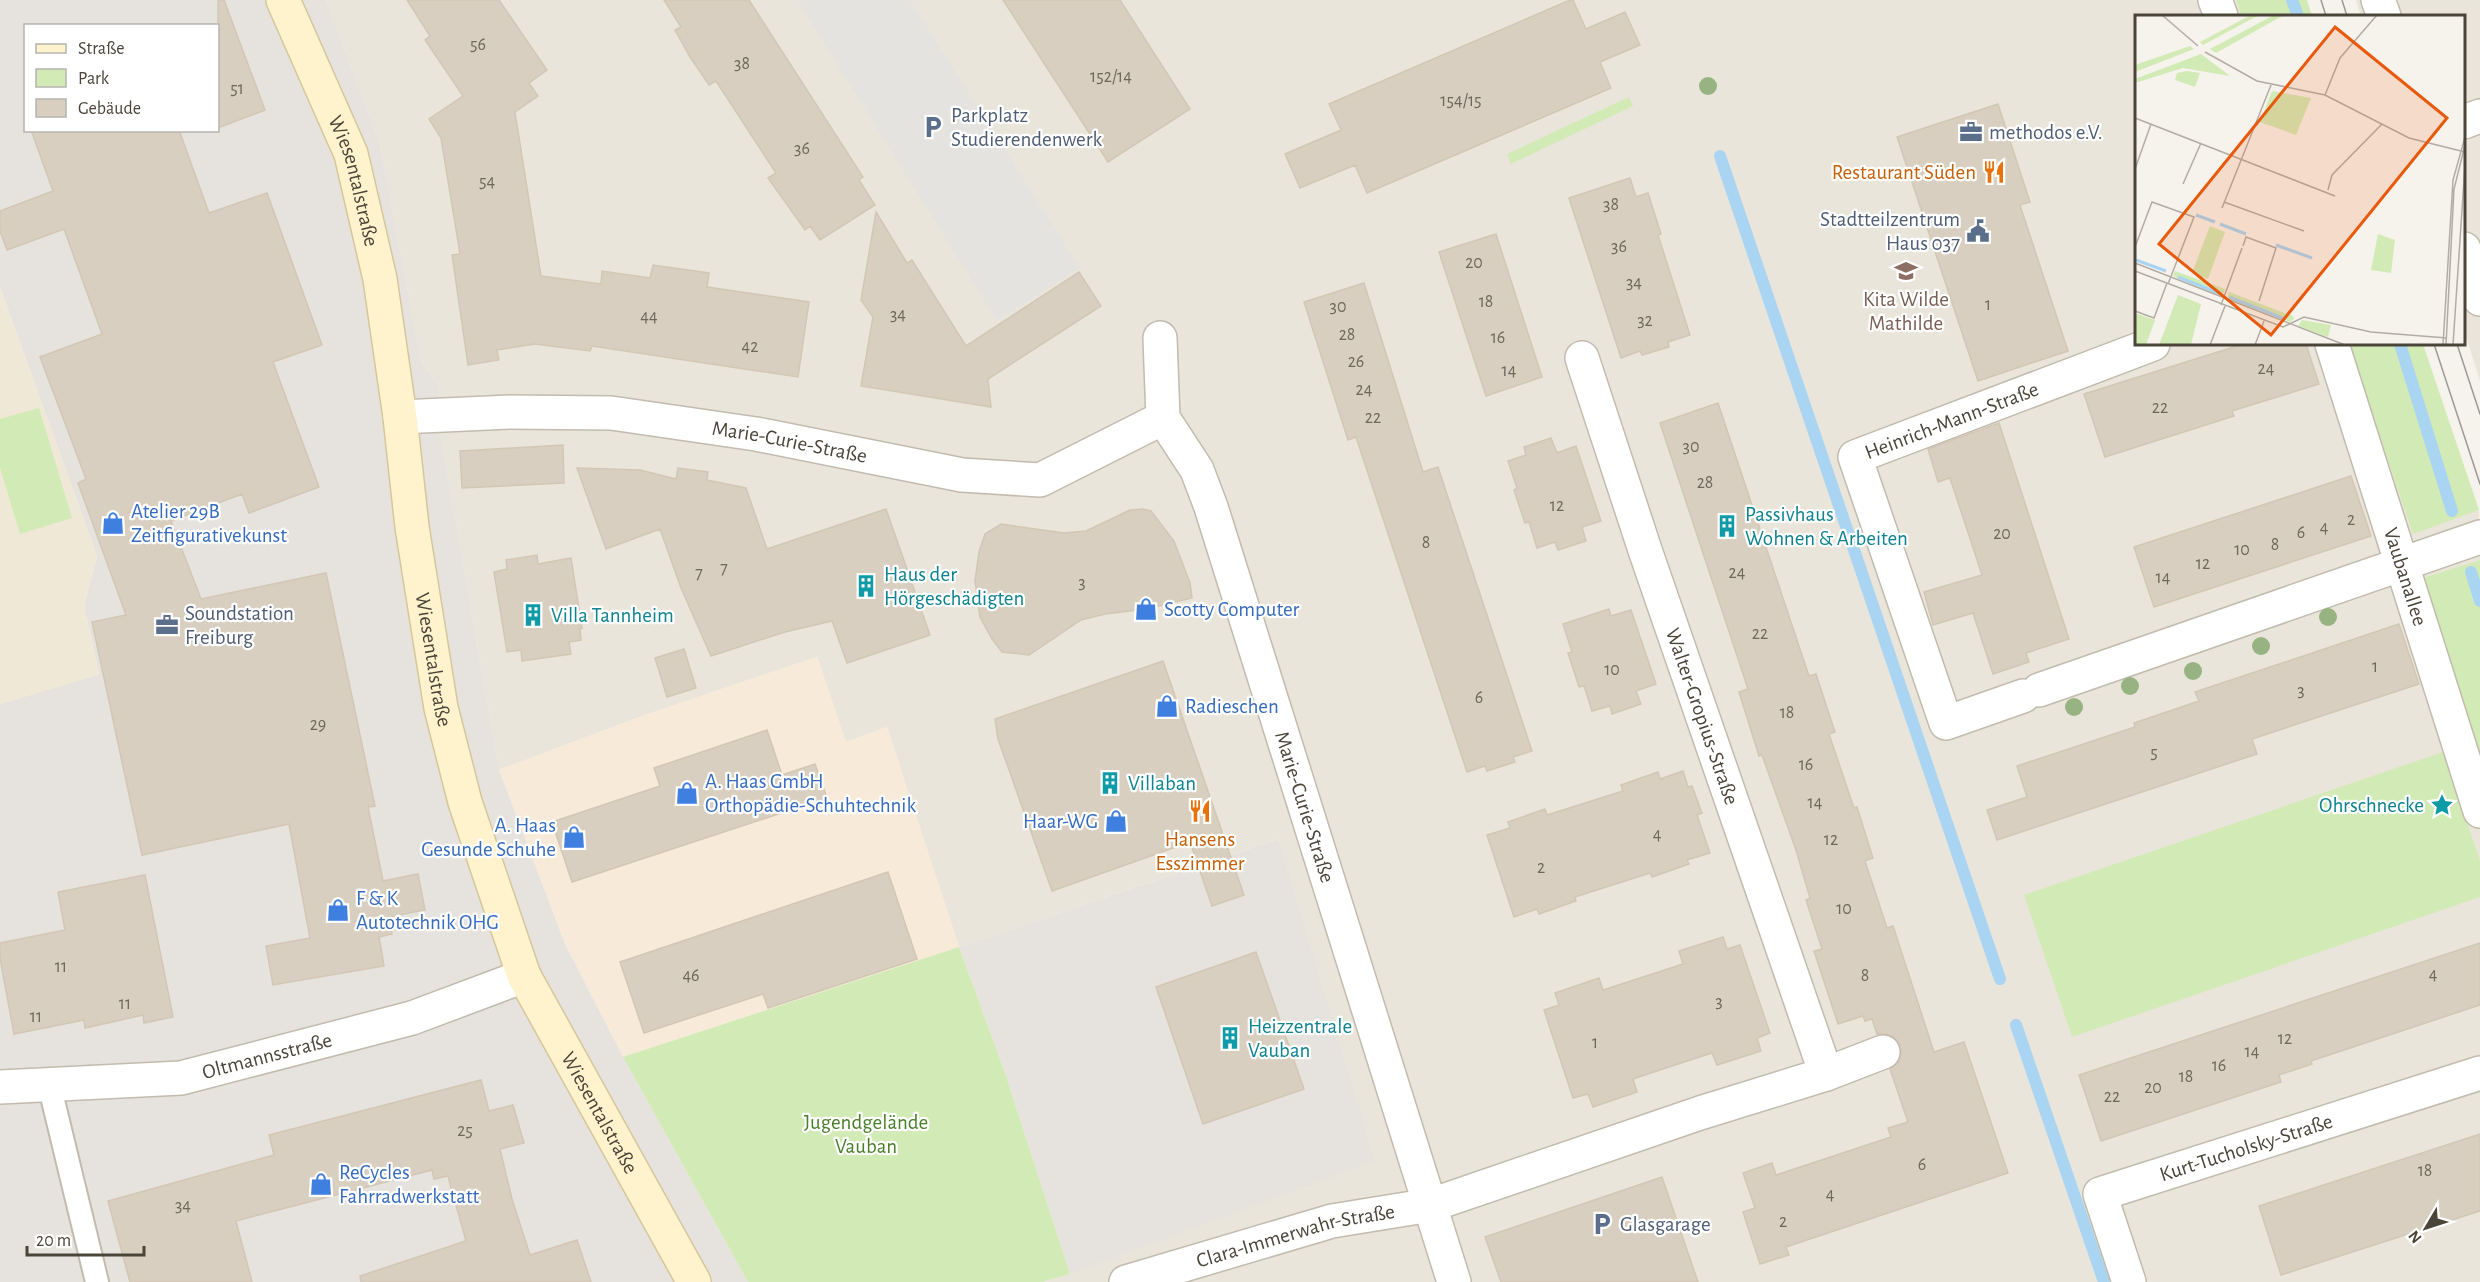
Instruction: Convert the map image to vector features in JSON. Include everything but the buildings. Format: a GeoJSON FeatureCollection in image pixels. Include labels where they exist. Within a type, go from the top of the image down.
{"type":"FeatureCollection","features":[{"type":"Feature","properties":{"kind":"main road","name":"Wiesentalstraße"},"geometry":{"type":"LineString","coordinates":[[283,0],[351,154],[380,279],[400,417],[412,527],[441,708],[465,802],[524,976],[694,1282]]}},
{"type":"Feature","properties":{"kind":"street"},"geometry":{"type":"LineString","coordinates":[[2215,0],[2221,15]]}},
{"type":"Feature","properties":{"kind":"street"},"geometry":{"type":"LineString","coordinates":[[2378,0],[2384,15]]}},
{"type":"Feature","properties":{"kind":"street"},"geometry":{"type":"LineString","coordinates":[[2465,121],[2480,116]]}},
{"type":"Feature","properties":{"kind":"street"},"geometry":{"type":"LineString","coordinates":[[2465,255],[2480,299]]}},
{"type":"Feature","properties":{"kind":"street"},"geometry":{"type":"LineString","coordinates":[[1160,338],[1163,418]]}},
{"type":"Feature","properties":{"kind":"street","name":"Heinrich-Mann-Straße"},"geometry":{"type":"LineString","coordinates":[[2150,345],[1855,456],[1946,723],[2480,537]]}},
{"type":"Feature","properties":{"kind":"street","name":"Vaubanallee"},"geometry":{"type":"LineString","coordinates":[[2332,345],[2480,811]]}},
{"type":"Feature","properties":{"kind":"street","name":"Walter-Gropius-Straße"},"geometry":{"type":"LineString","coordinates":[[1582,358],[1826,1074]]}},
{"type":"Feature","properties":{"kind":"street","name":"Marie-Curie-Straße"},"geometry":{"type":"LineString","coordinates":[[400,417],[510,411],[611,413],[756,434],[962,475],[1040,480],[1163,418],[1197,470],[1211,507],[1454,1282]]}},
{"type":"Feature","properties":{"kind":"street","name":"Oltmannsstraße"},"geometry":{"type":"LineString","coordinates":[[0,1087],[181,1078],[412,1018],[524,976]]}},
{"type":"Feature","properties":{"kind":"street"},"geometry":{"type":"LineString","coordinates":[[1431,1205],[1700,1113],[1826,1074],[1883,1052]]}},
{"type":"Feature","properties":{"kind":"street","name":"Kurt-Tucholsky-Straße"},"geometry":{"type":"LineString","coordinates":[[2129,1282],[2100,1194],[2480,1072]]}},
{"type":"Feature","properties":{"kind":"street","name":"Clara-Immerwahr-Straße"},"geometry":{"type":"LineString","coordinates":[[1126,1282],[1332,1221],[1431,1205]]}},
{"type":"Feature","properties":{"kind":"lane"},"geometry":{"type":"LineString","coordinates":[[49,1084],[97,1282]]}},
{"type":"Feature","properties":{"kind":"shaded area"},"geometry":{"type":"Polygon","coordinates":[[[0,0],[326,0],[380,144],[421,361],[439,388],[442,443],[499,770],[565,944],[623,1057],[748,1282],[0,1282],[0,704],[99,674],[84,606],[97,556],[0,287],[0,0]]]}},
{"type":"Feature","properties":{"kind":"shaded area"},"geometry":{"type":"Polygon","coordinates":[[[326,0],[2236,0],[2241,15],[2135,15],[2135,345],[2348,345],[2413,533],[2479,510],[2480,560],[2419,579],[2480,772],[2480,1282],[1043,1282],[1070,1274],[1277,839],[959,947],[887,727],[846,742],[817,657],[642,716],[499,770],[442,443],[439,388],[421,361],[380,144],[326,0]]]}},
{"type":"Feature","properties":{"kind":"shaded area","name":"Parkplatz Studierendenwerk"},"geometry":{"type":"Polygon","coordinates":[[[797,0],[910,0],[1080,268],[997,321],[797,0]]]}},
{"type":"Feature","properties":{"kind":"shaded area"},"geometry":{"type":"Polygon","coordinates":[[[2356,0],[2480,0],[2480,381],[2465,333],[2465,15],[2361,15],[2356,0]]]}},
{"type":"Feature","properties":{"kind":"shaded area"},"geometry":{"type":"Polygon","coordinates":[[[0,287],[97,556],[84,606],[99,675],[0,704],[0,287]]]}},
{"type":"Feature","properties":{"kind":"shaded area"},"geometry":{"type":"Polygon","coordinates":[[[817,657],[846,742],[887,727],[959,947],[623,1057],[565,944],[499,770],[642,716],[817,657]]]}},
{"type":"Feature","properties":{"kind":"shaded area"},"geometry":{"type":"Polygon","coordinates":[[[1278,839],[1375,1161],[1070,1274],[1005,1073],[959,947],[1278,839]]]}},
{"type":"Feature","properties":{"kind":"green space"},"geometry":{"type":"Polygon","coordinates":[[[2236,0],[2307,0],[2312,15],[2241,15],[2236,0]]]}},
{"type":"Feature","properties":{"kind":"green space"},"geometry":{"type":"Polygon","coordinates":[[[1629,97],[1633,106],[1511,164],[1507,154],[1629,97]]]}},
{"type":"Feature","properties":{"kind":"green space"},"geometry":{"type":"Polygon","coordinates":[[[2348,345],[2423,345],[2479,510],[2413,534],[2348,345]]]}},
{"type":"Feature","properties":{"kind":"green space"},"geometry":{"type":"Polygon","coordinates":[[[39,408],[72,518],[20,534],[0,468],[0,419],[39,408]]]}},
{"type":"Feature","properties":{"kind":"green space"},"geometry":{"type":"Polygon","coordinates":[[[2480,560],[2480,772],[2419,579],[2480,560]]]}},
{"type":"Feature","properties":{"kind":"green space"},"geometry":{"type":"Polygon","coordinates":[[[2443,752],[2480,861],[2480,897],[2072,1037],[2024,895],[2443,752]]]}},
{"type":"Feature","properties":{"kind":"green space","name":"Jugendgelände Vauban"},"geometry":{"type":"Polygon","coordinates":[[[959,947],[1005,1073],[1070,1274],[1042,1282],[748,1282],[623,1057],[959,947]]]}},
{"type":"Feature","properties":{"kind":"waterway"},"geometry":{"type":"LineString","coordinates":[[2292,0],[2298,15]]}},
{"type":"Feature","properties":{"kind":"waterway"},"geometry":{"type":"LineString","coordinates":[[1720,156],[2000,979]]}},
{"type":"Feature","properties":{"kind":"waterway"},"geometry":{"type":"LineString","coordinates":[[2400,345],[2452,511]]}},
{"type":"Feature","properties":{"kind":"waterway"},"geometry":{"type":"LineString","coordinates":[[2471,572],[2480,601]]}},
{"type":"Feature","properties":{"kind":"waterway"},"geometry":{"type":"LineString","coordinates":[[2016,1025],[2104,1282]]}},
{"type":"Feature","properties":{"kind":"tram line"},"geometry":{"type":"LineString","coordinates":[[2321,0],[2326,15]]}},
{"type":"Feature","properties":{"kind":"tram line"},"geometry":{"type":"LineString","coordinates":[[2342,0],[2347,15]]}},
{"type":"Feature","properties":{"kind":"tram line"},"geometry":{"type":"LineString","coordinates":[[2434,345],[2480,484]]}},
{"type":"Feature","properties":{"kind":"tram line"},"geometry":{"type":"LineString","coordinates":[[2457,345],[2480,414]]}},
{"type":"Feature","properties":{"kind":"place","name":"Parkplatz Studierendenwerk"},"geometry":{"type":"Point","coordinates":[933,127]}},
{"type":"Feature","properties":{"kind":"place","name":"methodos e.V."},"geometry":{"type":"Point","coordinates":[1971,132]}},
{"type":"Feature","properties":{"kind":"place","name":"Restaurant Süden"},"geometry":{"type":"Point","coordinates":[1994,172]}},
{"type":"Feature","properties":{"kind":"place","name":"Stadtteilzentrum Haus 037"},"geometry":{"type":"Point","coordinates":[1978,231]}},
{"type":"Feature","properties":{"kind":"place","name":"Kita Wilde Mathilde"},"geometry":{"type":"Point","coordinates":[1906,271]}},
{"type":"Feature","properties":{"kind":"place","name":"Atelier 29B Zeitfigurativekunst"},"geometry":{"type":"Point","coordinates":[113,523]}},
{"type":"Feature","properties":{"kind":"place","name":"Passivhaus Wohnen & Arbeiten"},"geometry":{"type":"Point","coordinates":[1727,526]}},
{"type":"Feature","properties":{"kind":"place","name":"Haus der Hörgeschädigten"},"geometry":{"type":"Point","coordinates":[866,586]}},
{"type":"Feature","properties":{"kind":"place","name":"Scotty Computer"},"geometry":{"type":"Point","coordinates":[1146,609]}},
{"type":"Feature","properties":{"kind":"place","name":"Villa Tannheim"},"geometry":{"type":"Point","coordinates":[533,615]}},
{"type":"Feature","properties":{"kind":"place","name":"Soundstation Freiburg"},"geometry":{"type":"Point","coordinates":[167,625]}},
{"type":"Feature","properties":{"kind":"place","name":"Radieschen"},"geometry":{"type":"Point","coordinates":[1167,706]}},
{"type":"Feature","properties":{"kind":"place","name":"Villaban"},"geometry":{"type":"Point","coordinates":[1110,783]}},
{"type":"Feature","properties":{"kind":"place","name":"A. Haas GmbH Orthopädie-Schuhtechnik"},"geometry":{"type":"Point","coordinates":[687,793]}},
{"type":"Feature","properties":{"kind":"place","name":"Ohrschnecke"},"geometry":{"type":"Point","coordinates":[2442,805]}},
{"type":"Feature","properties":{"kind":"place","name":"Hansens Esszimmer"},"geometry":{"type":"Point","coordinates":[1200,811]}},
{"type":"Feature","properties":{"kind":"place","name":"Haar-WG"},"geometry":{"type":"Point","coordinates":[1116,821]}},
{"type":"Feature","properties":{"kind":"place","name":"A. Haas Gesunde Schuhe"},"geometry":{"type":"Point","coordinates":[574,837]}},
{"type":"Feature","properties":{"kind":"place","name":"F & K Autotechnik OHG"},"geometry":{"type":"Point","coordinates":[338,910]}},
{"type":"Feature","properties":{"kind":"place","name":"Heizzentrale Vauban"},"geometry":{"type":"Point","coordinates":[1230,1038]}},
{"type":"Feature","properties":{"kind":"place","name":"ReCycles Fahrradwerkstatt"},"geometry":{"type":"Point","coordinates":[321,1184]}},
{"type":"Feature","properties":{"kind":"place","name":"Glasgarage"},"geometry":{"type":"Point","coordinates":[1602,1224]}}]}
